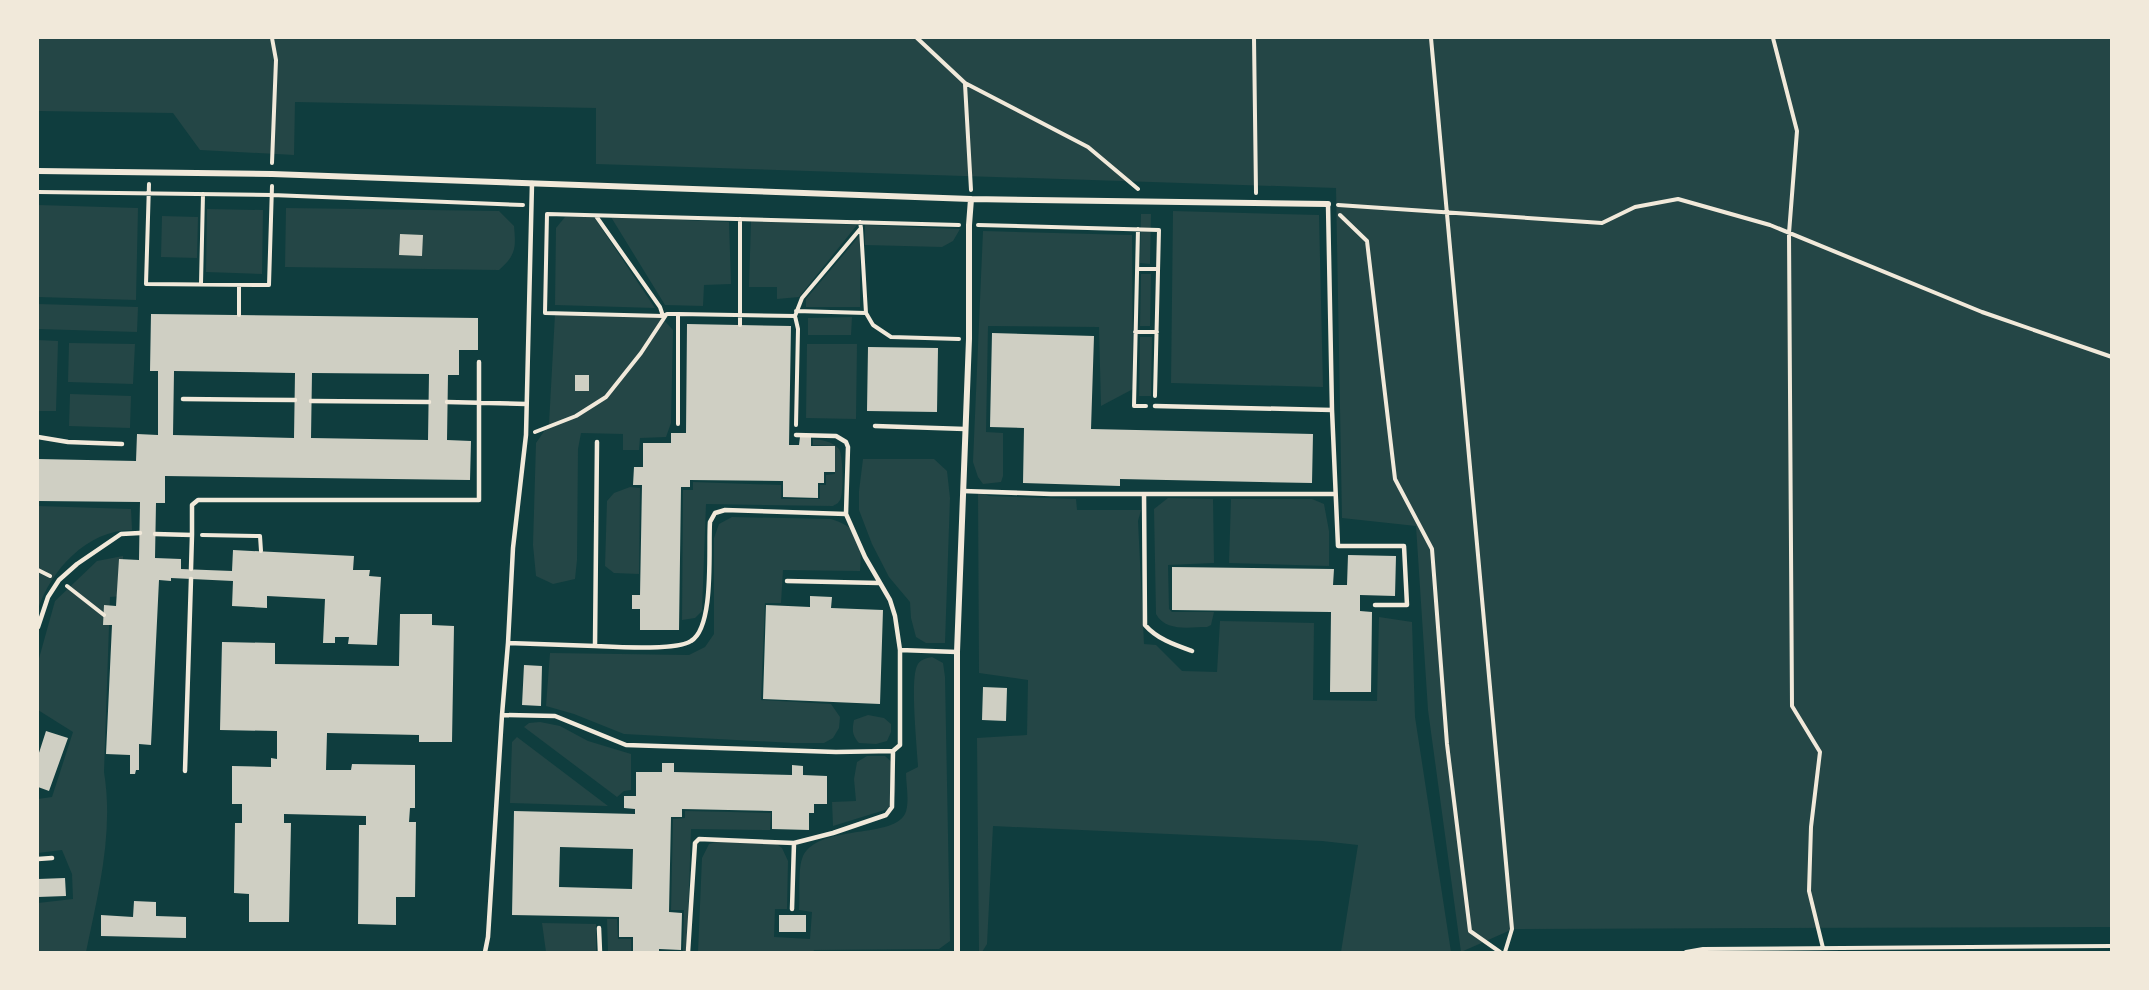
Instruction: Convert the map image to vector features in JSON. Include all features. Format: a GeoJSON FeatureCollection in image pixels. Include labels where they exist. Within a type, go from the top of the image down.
{"type":"FeatureCollection","features":[{"type":"Feature","properties":{"kind":"street"},"geometry":{"type":"LineString","coordinates":[[38,171],[272,174],[971,199],[1328,204]]}},
{"type":"Feature","properties":{"kind":"street"},"geometry":{"type":"LineString","coordinates":[[957,952],[957,652],[969,339],[971,199]]}},
{"type":"Feature","properties":{"kind":"lane"},"geometry":{"type":"LineString","coordinates":[[485,952],[488,937],[514,537],[526,435],[532,183]]}},
{"type":"Feature","properties":{"kind":"lane"},"geometry":{"type":"LineString","coordinates":[[1328,204],[1332,410],[1338,546],[1404,546],[1407,605],[1375,605]]}},
{"type":"Feature","properties":{"kind":"lane"},"geometry":{"type":"LineString","coordinates":[[191,569],[192,505],[198,500],[479,500],[479,362]]}},
{"type":"Feature","properties":{"kind":"lane"},"geometry":{"type":"LineString","coordinates":[[183,399],[295,400]]}},
{"type":"Feature","properties":{"kind":"lane"},"geometry":{"type":"LineString","coordinates":[[311,401],[429,402]]}},
{"type":"Feature","properties":{"kind":"lane"},"geometry":{"type":"LineString","coordinates":[[447,402],[526,404]]}},
{"type":"Feature","properties":{"kind":"lane"},"geometry":{"type":"LineString","coordinates":[[1155,406],[1332,410]]}},
{"type":"Feature","properties":{"kind":"lane"},"geometry":{"type":"LineString","coordinates":[[875,426],[965,429]]}},
{"type":"Feature","properties":{"kind":"lane"},"geometry":{"type":"LineString","coordinates":[[502,715],[555,716],[626,745],[836,752],[893,751],[900,745],[900,650],[895,616],[890,600],[879,584],[846,514],[848,447],[846,442],[836,436],[796,435]]}},
{"type":"Feature","properties":{"kind":"lane"},"geometry":{"type":"LineString","coordinates":[[38,437],[68,442],[122,444]]}},
{"type":"Feature","properties":{"kind":"lane"},"geometry":{"type":"LineString","coordinates":[[595,646],[597,442]]}},
{"type":"Feature","properties":{"kind":"lane"},"geometry":{"type":"LineString","coordinates":[[963,491],[1051,494],[1335,494]]}},
{"type":"Feature","properties":{"kind":"lane"},"geometry":{"type":"LineString","coordinates":[[1144,494],[1145,625],[1150,632],[1166,641],[1192,651]]}},
{"type":"Feature","properties":{"kind":"lane"},"geometry":{"type":"LineString","coordinates":[[508,643],[666,647],[692,641],[701,629],[708,610],[710,522],[715,513],[724,510],[846,514]]}},
{"type":"Feature","properties":{"kind":"lane"},"geometry":{"type":"LineString","coordinates":[[38,627],[48,597],[59,580],[77,564],[121,534],[140,533]]}},
{"type":"Feature","properties":{"kind":"lane"},"geometry":{"type":"LineString","coordinates":[[155,534],[192,535]]}},
{"type":"Feature","properties":{"kind":"lane"},"geometry":{"type":"LineString","coordinates":[[184,771],[191,579]]}},
{"type":"Feature","properties":{"kind":"lane"},"geometry":{"type":"LineString","coordinates":[[787,581],[879,584]]}},
{"type":"Feature","properties":{"kind":"lane"},"geometry":{"type":"LineString","coordinates":[[900,650],[957,652]]}},
{"type":"Feature","properties":{"kind":"lane"},"geometry":{"type":"LineString","coordinates":[[688,952],[695,843],[699,839],[794,843],[833,833],[886,814],[892,807],[893,751]]}},
{"type":"Feature","properties":{"kind":"lane"},"geometry":{"type":"LineString","coordinates":[[792,909],[794,843]]}},
{"type":"Feature","properties":{"kind":"lane"},"geometry":{"type":"LineString","coordinates":[[38,859],[52,858]]}},
{"type":"Feature","properties":{"kind":"lane"},"geometry":{"type":"LineString","coordinates":[[599,928],[600,952]]}},
{"type":"Feature","properties":{"kind":"path"},"geometry":{"type":"LineString","coordinates":[[149,172],[146,284],[270,285],[276,60],[272,38]]}},
{"type":"Feature","properties":{"kind":"path"},"geometry":{"type":"LineString","coordinates":[[917,38],[965,83],[1088,147],[1152,201]]}},
{"type":"Feature","properties":{"kind":"path"},"geometry":{"type":"LineString","coordinates":[[1254,38],[1256,202]]}},
{"type":"Feature","properties":{"kind":"path"},"geometry":{"type":"LineString","coordinates":[[1431,38],[1512,929],[1505,952]]}},
{"type":"Feature","properties":{"kind":"path"},"geometry":{"type":"LineString","coordinates":[[1773,38],[1797,131],[1789,233],[1792,706],[1820,752],[1810,827],[1809,891],[1823,948]]}},
{"type":"Feature","properties":{"kind":"path"},"geometry":{"type":"LineString","coordinates":[[965,83],[971,199]]}},
{"type":"Feature","properties":{"kind":"path"},"geometry":{"type":"LineString","coordinates":[[38,192],[272,195],[531,205]]}},
{"type":"Feature","properties":{"kind":"path"},"geometry":{"type":"LineString","coordinates":[[201,284],[203,194]]}},
{"type":"Feature","properties":{"kind":"path"},"geometry":{"type":"LineString","coordinates":[[1328,204],[1602,223],[1635,207],[1678,199],[1789,233],[1982,312],[2112,357]]}},
{"type":"Feature","properties":{"kind":"path"},"geometry":{"type":"LineString","coordinates":[[1328,204],[1367,242],[1395,479],[1432,549],[1448,744],[1470,931],[1500,952]]}},
{"type":"Feature","properties":{"kind":"path"},"geometry":{"type":"LineString","coordinates":[[866,313],[665,315],[545,313],[547,214],[1138,229],[1159,230],[1155,406],[1134,406],[1138,229]]}},
{"type":"Feature","properties":{"kind":"path"},"geometry":{"type":"LineString","coordinates":[[596,215],[665,315]]}},
{"type":"Feature","properties":{"kind":"path"},"geometry":{"type":"LineString","coordinates":[[740,219],[740,325]]}},
{"type":"Feature","properties":{"kind":"path"},"geometry":{"type":"LineString","coordinates":[[860,222],[866,313],[873,325],[891,337],[969,339]]}},
{"type":"Feature","properties":{"kind":"path"},"geometry":{"type":"LineString","coordinates":[[796,435],[798,329],[796,314],[802,298],[861,228]]}},
{"type":"Feature","properties":{"kind":"path"},"geometry":{"type":"LineString","coordinates":[[1137,269],[1158,269]]}},
{"type":"Feature","properties":{"kind":"path"},"geometry":{"type":"LineString","coordinates":[[239,285],[239,315]]}},
{"type":"Feature","properties":{"kind":"path"},"geometry":{"type":"LineString","coordinates":[[678,314],[678,424]]}},
{"type":"Feature","properties":{"kind":"path"},"geometry":{"type":"LineString","coordinates":[[526,435],[576,416],[606,397],[641,353],[665,315]]}},
{"type":"Feature","properties":{"kind":"path"},"geometry":{"type":"LineString","coordinates":[[1136,332],[1157,332]]}},
{"type":"Feature","properties":{"kind":"path"},"geometry":{"type":"LineString","coordinates":[[192,535],[260,536],[261,551]]}},
{"type":"Feature","properties":{"kind":"path"},"geometry":{"type":"LineString","coordinates":[[38,570],[59,580],[104,615]]}},
{"type":"Feature","properties":{"kind":"path"},"geometry":{"type":"LineString","coordinates":[[1686,952],[1703,949],[2112,946]]}},
{"type":"Feature","properties":{"kind":"shaded area"},"geometry":{"type":"Polygon","coordinates":[[[38,38],[2111,38],[2111,927],[1513,929],[1461,952],[1428,710],[1416,526],[1342,518],[1336,188],[596,164],[596,108],[295,102],[294,155],[200,150],[173,113],[38,111],[38,38]]]}},
{"type":"Feature","properties":{"kind":"shaded area"},"geometry":{"type":"Polygon","coordinates":[[[38,205],[138,208],[136,300],[38,297],[38,205]]]}},
{"type":"Feature","properties":{"kind":"shaded area"},"geometry":{"type":"Polygon","coordinates":[[[286,208],[499,211],[514,226],[515,246],[509,260],[499,270],[285,267],[286,208]]]}},
{"type":"Feature","properties":{"kind":"shaded area"},"geometry":{"type":"Polygon","coordinates":[[[207,209],[263,210],[262,274],[206,272],[207,209]]]}},
{"type":"Feature","properties":{"kind":"shaded area"},"geometry":{"type":"Polygon","coordinates":[[[1173,211],[1319,215],[1323,387],[1171,383],[1173,211]]]}},
{"type":"Feature","properties":{"kind":"shaded area"},"geometry":{"type":"Polygon","coordinates":[[[1141,214],[1151,214],[1150,264],[1140,263],[1141,214]]]}},
{"type":"Feature","properties":{"kind":"shaded area"},"geometry":{"type":"Polygon","coordinates":[[[162,216],[198,217],[197,258],[161,257],[162,216]]]}},
{"type":"Feature","properties":{"kind":"shaded area"},"geometry":{"type":"Polygon","coordinates":[[[565,217],[594,217],[655,308],[555,305],[556,228],[565,217]]]}},
{"type":"Feature","properties":{"kind":"shaded area"},"geometry":{"type":"Polygon","coordinates":[[[611,217],[729,222],[731,284],[704,285],[703,306],[665,305],[611,217]]]}},
{"type":"Feature","properties":{"kind":"shaded area"},"geometry":{"type":"Polygon","coordinates":[[[751,221],[857,225],[799,297],[777,299],[777,287],[749,287],[751,221]]]}},
{"type":"Feature","properties":{"kind":"shaded area"},"geometry":{"type":"Polygon","coordinates":[[[865,225],[960,229],[953,241],[942,247],[865,245],[865,225]]]}},
{"type":"Feature","properties":{"kind":"shaded area"},"geometry":{"type":"Polygon","coordinates":[[[983,231],[1132,235],[1133,389],[1101,406],[1099,327],[988,326],[986,432],[1003,433],[1003,476],[1001,482],[983,484],[973,462],[983,231]]]}},
{"type":"Feature","properties":{"kind":"shaded area"},"geometry":{"type":"Polygon","coordinates":[[[860,235],[860,307],[806,307],[806,299],[860,235]]]}},
{"type":"Feature","properties":{"kind":"shaded area"},"geometry":{"type":"Polygon","coordinates":[[[1141,274],[1151,274],[1150,326],[1140,326],[1141,274]]]}},
{"type":"Feature","properties":{"kind":"shaded area"},"geometry":{"type":"Polygon","coordinates":[[[38,304],[138,307],[137,332],[38,329],[38,304]]]}},
{"type":"Feature","properties":{"kind":"shaded area"},"geometry":{"type":"Polygon","coordinates":[[[555,314],[660,316],[673,330],[671,423],[666,437],[640,438],[639,450],[623,450],[623,434],[581,433],[578,449],[575,579],[553,584],[536,576],[533,545],[536,443],[549,424],[555,314]]]}},
{"type":"Feature","properties":{"kind":"shaded area"},"geometry":{"type":"Polygon","coordinates":[[[852,317],[851,335],[808,335],[808,318],[852,317]]]}},
{"type":"Feature","properties":{"kind":"shaded area"},"geometry":{"type":"Polygon","coordinates":[[[1140,337],[1152,337],[1151,396],[1139,396],[1140,337]]]}},
{"type":"Feature","properties":{"kind":"shaded area"},"geometry":{"type":"Polygon","coordinates":[[[38,340],[58,341],[56,411],[38,411],[38,340]]]}},
{"type":"Feature","properties":{"kind":"shaded area"},"geometry":{"type":"Polygon","coordinates":[[[69,343],[135,344],[133,384],[68,382],[69,343]]]}},
{"type":"Feature","properties":{"kind":"shaded area"},"geometry":{"type":"Polygon","coordinates":[[[807,344],[857,344],[856,419],[806,418],[807,344]]]}},
{"type":"Feature","properties":{"kind":"shaded area"},"geometry":{"type":"Polygon","coordinates":[[[70,394],[131,396],[130,428],[69,426],[70,394]]]}},
{"type":"Feature","properties":{"kind":"shaded area"},"geometry":{"type":"Polygon","coordinates":[[[813,439],[823,440],[836,446],[839,449],[843,474],[841,496],[837,504],[833,506],[706,504],[702,611],[695,618],[682,620],[683,490],[693,490],[693,482],[781,485],[781,499],[820,499],[820,485],[826,485],[826,475],[835,474],[835,446],[813,445],[813,439]]]}},
{"type":"Feature","properties":{"kind":"shaded area"},"geometry":{"type":"Polygon","coordinates":[[[863,459],[934,459],[947,471],[950,498],[945,643],[926,643],[916,637],[910,602],[889,577],[872,544],[859,510],[863,459]]]}},
{"type":"Feature","properties":{"kind":"shaded area"},"geometry":{"type":"Polygon","coordinates":[[[630,487],[640,488],[639,574],[614,573],[605,566],[607,501],[614,493],[630,487]]]}},
{"type":"Feature","properties":{"kind":"shaded area"},"geometry":{"type":"Polygon","coordinates":[[[978,491],[989,496],[1076,499],[1077,510],[1141,510],[1138,521],[1144,644],[1156,645],[1182,671],[1217,672],[1220,621],[1314,623],[1313,700],[1377,701],[1379,617],[1412,622],[1415,717],[1451,952],[1341,952],[1358,845],[1322,841],[993,826],[987,944],[982,952],[979,952],[977,738],[1027,735],[1028,680],[979,673],[978,491]]]}},
{"type":"Feature","properties":{"kind":"shaded area"},"geometry":{"type":"Polygon","coordinates":[[[1168,498],[1213,499],[1214,563],[1168,565],[1169,609],[1172,612],[1214,612],[1211,625],[1207,627],[1172,626],[1160,620],[1156,614],[1154,509],[1168,498]]]}},
{"type":"Feature","properties":{"kind":"shaded area"},"geometry":{"type":"Polygon","coordinates":[[[1231,499],[1312,499],[1324,504],[1329,531],[1329,566],[1229,563],[1231,499]]]}},
{"type":"Feature","properties":{"kind":"shaded area"},"geometry":{"type":"Polygon","coordinates":[[[38,506],[131,509],[132,530],[100,537],[73,555],[52,580],[38,609],[38,506]]]}},
{"type":"Feature","properties":{"kind":"shaded area"},"geometry":{"type":"Polygon","coordinates":[[[732,517],[831,519],[849,527],[858,538],[861,552],[860,571],[783,570],[781,603],[765,603],[761,700],[831,704],[840,717],[839,728],[833,738],[824,743],[793,743],[624,734],[574,714],[546,706],[550,653],[689,655],[705,647],[714,634],[714,538],[719,524],[732,517]]]}},
{"type":"Feature","properties":{"kind":"shaded area"},"geometry":{"type":"Polygon","coordinates":[[[123,556],[123,596],[110,597],[104,772],[107,795],[106,840],[100,885],[86,952],[38,952],[38,903],[73,899],[72,874],[62,850],[38,853],[38,799],[52,797],[73,732],[38,710],[38,662],[55,601],[97,561],[123,556]]]}},
{"type":"Feature","properties":{"kind":"shaded area"},"geometry":{"type":"Polygon","coordinates":[[[932,657],[943,663],[945,677],[950,941],[939,949],[698,952],[702,858],[709,844],[722,840],[774,842],[782,848],[788,861],[787,909],[775,909],[774,937],[810,939],[812,912],[799,910],[802,859],[809,848],[821,840],[885,827],[897,822],[905,814],[908,799],[906,773],[918,767],[914,699],[915,674],[919,662],[932,657]]]}},
{"type":"Feature","properties":{"kind":"shaded area"},"geometry":{"type":"Polygon","coordinates":[[[868,715],[884,718],[891,724],[891,732],[887,741],[876,744],[859,743],[853,732],[854,720],[868,715]]]}},
{"type":"Feature","properties":{"kind":"shaded area"},"geometry":{"type":"Polygon","coordinates":[[[540,722],[560,726],[588,741],[631,754],[631,790],[624,791],[617,797],[524,727],[529,723],[540,722]]]}},
{"type":"Feature","properties":{"kind":"shaded area"},"geometry":{"type":"Polygon","coordinates":[[[517,737],[608,806],[510,803],[512,742],[517,737]]]}},
{"type":"Feature","properties":{"kind":"shaded area"},"geometry":{"type":"Polygon","coordinates":[[[867,756],[885,756],[894,764],[896,788],[894,799],[888,809],[833,826],[832,802],[856,801],[854,779],[857,762],[867,756]]]}},
{"type":"Feature","properties":{"kind":"shaded area"},"geometry":{"type":"Polygon","coordinates":[[[685,811],[771,813],[770,830],[691,829],[687,952],[661,952],[683,951],[684,910],[671,910],[673,819],[685,818],[685,811]]]}},
{"type":"Feature","properties":{"kind":"shaded area"},"geometry":{"type":"Polygon","coordinates":[[[607,919],[617,919],[618,939],[631,939],[631,952],[608,952],[607,919]]]}},
{"type":"Feature","properties":{"kind":"shaded area"},"geometry":{"type":"Polygon","coordinates":[[[542,923],[596,924],[596,952],[546,952],[542,923]]]}},
{"type":"Feature","properties":{"kind":"building"},"geometry":{"type":"Polygon","coordinates":[[[400,234],[423,235],[422,256],[399,255],[400,234]]]}},
{"type":"Feature","properties":{"kind":"building"},"geometry":{"type":"Polygon","coordinates":[[[151,314],[478,318],[478,350],[459,350],[459,375],[448,375],[447,440],[471,441],[470,480],[165,476],[165,503],[156,503],[155,558],[181,559],[181,569],[232,571],[233,550],[354,556],[353,570],[370,570],[369,576],[381,577],[377,645],[348,644],[349,637],[335,637],[335,643],[323,643],[325,599],[267,596],[267,608],[232,606],[233,581],[171,578],[171,581],[159,580],[151,745],[139,744],[139,770],[136,770],[135,774],[130,774],[130,755],[106,754],[112,625],[103,625],[104,605],[116,606],[119,559],[139,560],[140,502],[38,501],[38,459],[136,461],[137,434],[158,435],[158,371],[150,371],[151,314]],[[174,371],[173,435],[294,438],[295,373],[174,371]],[[312,373],[311,438],[428,440],[429,374],[312,373]]]}},
{"type":"Feature","properties":{"kind":"building"},"geometry":{"type":"Polygon","coordinates":[[[687,324],[791,326],[789,445],[799,445],[800,437],[811,437],[811,446],[835,446],[835,472],[824,472],[824,483],[818,483],[818,498],[783,497],[783,481],[690,480],[690,487],[681,487],[679,630],[640,630],[640,609],[632,609],[632,595],[640,595],[642,485],[633,485],[634,467],[643,467],[643,443],[671,443],[671,433],[686,433],[687,324]]]}},
{"type":"Feature","properties":{"kind":"building"},"geometry":{"type":"Polygon","coordinates":[[[992,333],[1094,336],[1091,429],[1313,434],[1312,483],[1120,479],[1120,486],[1023,483],[1024,428],[990,427],[992,333]]]}},
{"type":"Feature","properties":{"kind":"building"},"geometry":{"type":"Polygon","coordinates":[[[868,347],[938,348],[937,412],[867,411],[868,347]]]}},
{"type":"Feature","properties":{"kind":"building"},"geometry":{"type":"Polygon","coordinates":[[[575,375],[589,375],[589,391],[575,391],[575,375]]]}},
{"type":"Feature","properties":{"kind":"building"},"geometry":{"type":"Polygon","coordinates":[[[1348,555],[1396,556],[1395,596],[1360,595],[1360,611],[1372,612],[1371,692],[1330,692],[1331,612],[1172,610],[1172,567],[1334,569],[1333,585],[1347,585],[1348,555]]]}},
{"type":"Feature","properties":{"kind":"building"},"geometry":{"type":"Polygon","coordinates":[[[810,596],[832,597],[831,608],[883,610],[880,704],[763,699],[766,605],[810,607],[810,596]]]}},
{"type":"Feature","properties":{"kind":"building"},"geometry":{"type":"Polygon","coordinates":[[[400,614],[432,614],[432,625],[454,626],[452,742],[419,742],[419,735],[327,733],[326,770],[351,770],[352,764],[415,765],[415,808],[410,808],[409,822],[416,822],[415,897],[396,897],[396,925],[358,924],[359,825],[366,825],[366,816],[284,814],[284,823],[291,823],[289,922],[249,922],[249,894],[234,893],[235,823],[242,823],[242,804],[232,804],[232,766],[271,767],[271,758],[277,759],[277,731],[220,730],[222,642],[275,643],[275,664],[399,666],[400,614]]]}},
{"type":"Feature","properties":{"kind":"building"},"geometry":{"type":"Polygon","coordinates":[[[524,665],[542,666],[541,706],[522,705],[524,665]]]}},
{"type":"Feature","properties":{"kind":"building"},"geometry":{"type":"Polygon","coordinates":[[[983,687],[1007,688],[1006,721],[982,720],[983,687]]]}},
{"type":"Feature","properties":{"kind":"building"},"geometry":{"type":"Polygon","coordinates":[[[46,731],[68,738],[49,791],[38,787],[38,756],[46,731]]]}},
{"type":"Feature","properties":{"kind":"building"},"geometry":{"type":"Polygon","coordinates":[[[662,763],[674,763],[674,772],[792,775],[792,765],[803,766],[803,775],[827,776],[827,804],[814,804],[814,813],[809,813],[809,830],[772,829],[772,811],[682,809],[682,817],[671,817],[669,912],[682,913],[681,950],[659,949],[659,952],[633,952],[633,937],[619,937],[619,917],[512,915],[514,811],[635,814],[635,809],[624,808],[624,796],[636,796],[636,772],[662,772],[662,763]],[[560,847],[559,887],[632,889],[633,849],[560,847]]]}},
{"type":"Feature","properties":{"kind":"building"},"geometry":{"type":"Polygon","coordinates":[[[65,878],[66,896],[38,897],[38,879],[65,878]]]}},
{"type":"Feature","properties":{"kind":"building"},"geometry":{"type":"Polygon","coordinates":[[[134,901],[156,902],[156,916],[186,917],[186,938],[101,936],[101,915],[133,917],[134,901]]]}},
{"type":"Feature","properties":{"kind":"building"},"geometry":{"type":"Polygon","coordinates":[[[779,915],[806,915],[806,932],[779,932],[779,915]]]}}]}
